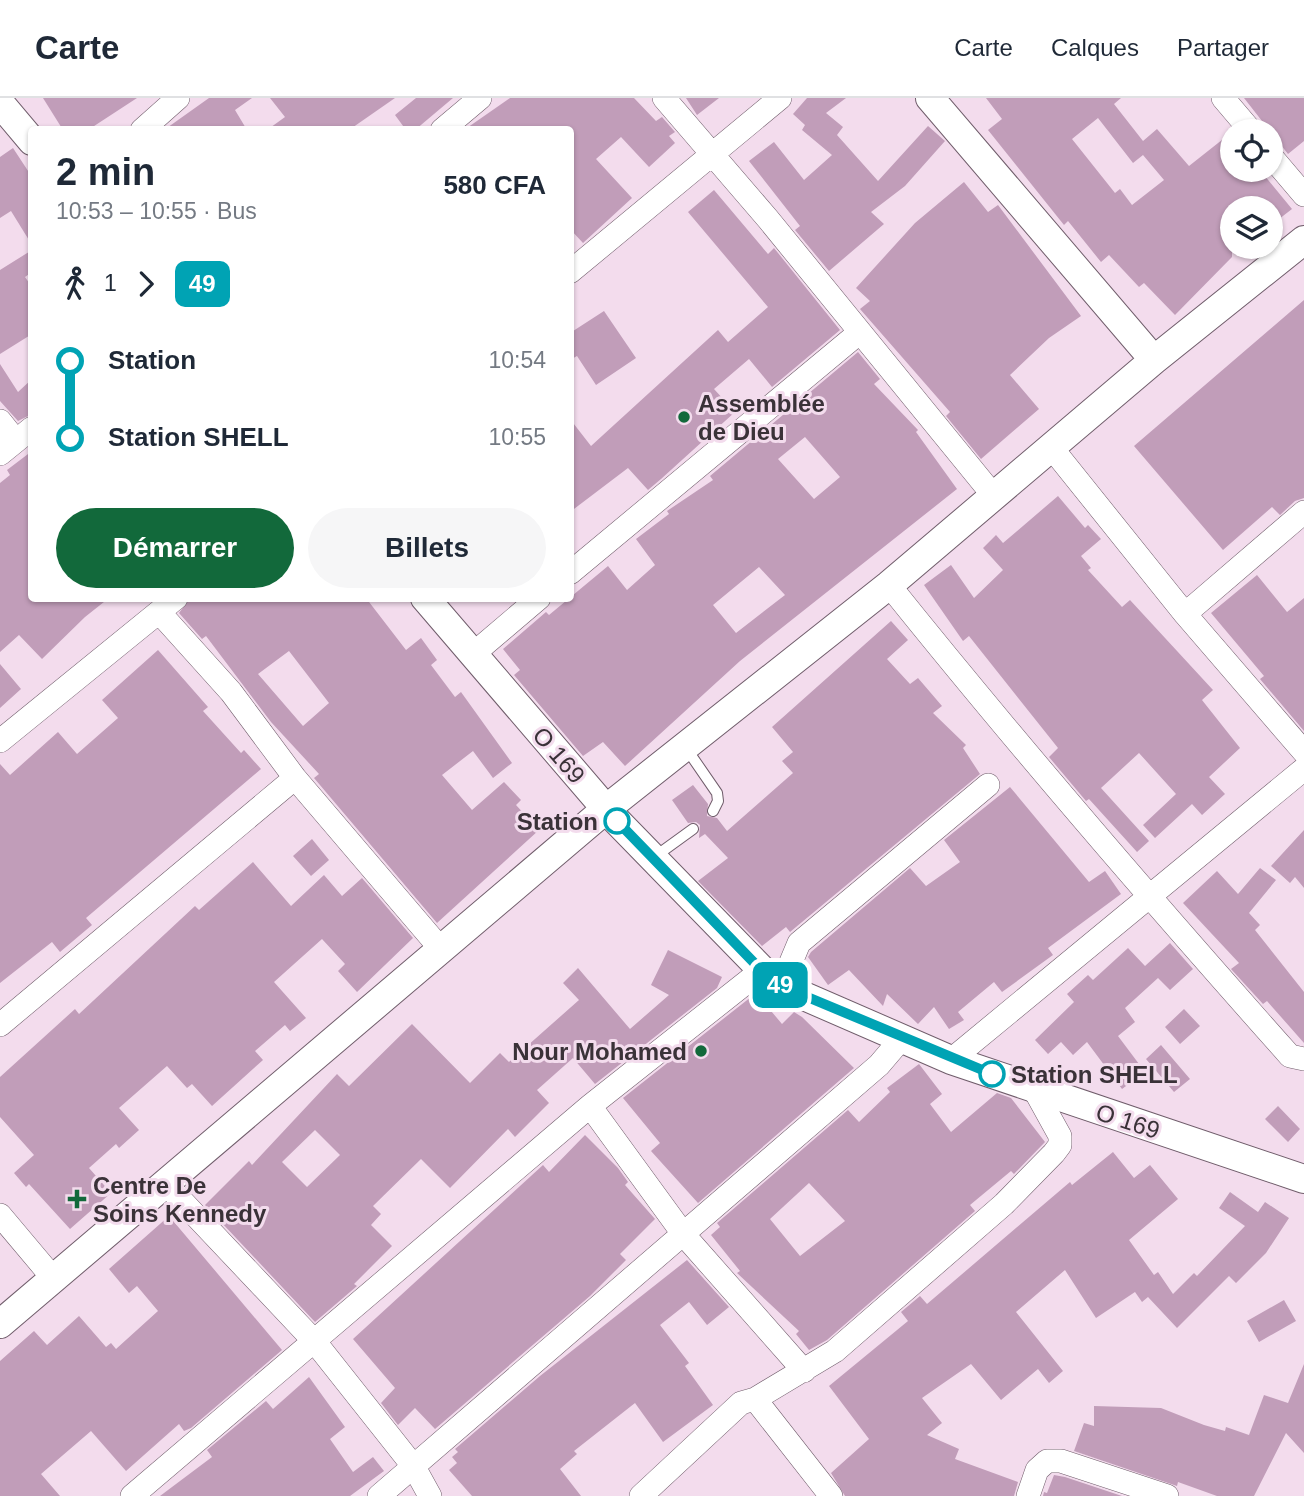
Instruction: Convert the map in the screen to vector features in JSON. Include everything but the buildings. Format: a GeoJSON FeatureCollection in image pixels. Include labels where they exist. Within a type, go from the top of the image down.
{"type":"FeatureCollection","features":[{"type":"Feature","properties":{"kind":"street"},"geometry":{"type":"LineString","coordinates":[[146,126],[178,98]]}},
{"type":"Feature","properties":{"kind":"street"},"geometry":{"type":"LineString","coordinates":[[447,126],[480,98]]}},
{"type":"Feature","properties":{"kind":"street"},"geometry":{"type":"LineString","coordinates":[[664,98],[993,495]]}},
{"type":"Feature","properties":{"kind":"street"},"geometry":{"type":"LineString","coordinates":[[574,269],[780,98]]}},
{"type":"Feature","properties":{"kind":"street"},"geometry":{"type":"LineString","coordinates":[[930,98],[1154,360]]}},
{"type":"Feature","properties":{"kind":"street"},"geometry":{"type":"LineString","coordinates":[[1223,98],[1241,119]]}},
{"type":"Feature","properties":{"kind":"street"},"geometry":{"type":"LineString","coordinates":[[0,103],[28,136]]}},
{"type":"Feature","properties":{"kind":"street"},"geometry":{"type":"LineString","coordinates":[[1283,170],[1304,195]]}},
{"type":"Feature","properties":{"kind":"street"},"geometry":{"type":"LineString","coordinates":[[0,1324],[606,809],[889,585],[1154,360],[1304,240]]}},
{"type":"Feature","properties":{"kind":"street"},"geometry":{"type":"LineString","coordinates":[[574,569],[860,332]]}},
{"type":"Feature","properties":{"kind":"street"},"geometry":{"type":"LineString","coordinates":[[0,421],[16,441]]}},
{"type":"Feature","properties":{"kind":"street"},"geometry":{"type":"LineString","coordinates":[[1051,447],[1185,614],[1304,752]]}},
{"type":"Feature","properties":{"kind":"street"},"geometry":{"type":"LineString","coordinates":[[1185,614],[1304,512]]}},
{"type":"Feature","properties":{"kind":"street"},"geometry":{"type":"LineString","coordinates":[[889,585],[1012,738],[1148,897],[1290,1056],[1304,1059]]}},
{"type":"Feature","properties":{"kind":"street","name":"O 169"},"geometry":{"type":"LineString","coordinates":[[428,602],[606,809],[772,978],[951,1060],[1304,1179]]}},
{"type":"Feature","properties":{"kind":"street"},"geometry":{"type":"LineString","coordinates":[[472,654],[534,602]]}},
{"type":"Feature","properties":{"kind":"street"},"geometry":{"type":"LineString","coordinates":[[0,741],[167,605],[295,778],[440,948]]}},
{"type":"Feature","properties":{"kind":"street"},"geometry":{"type":"LineString","coordinates":[[951,1060],[1304,769]]}},
{"type":"Feature","properties":{"kind":"street"},"geometry":{"type":"LineString","coordinates":[[0,1025],[295,778]]}},
{"type":"Feature","properties":{"kind":"street"},"geometry":{"type":"LineString","coordinates":[[132,1496],[590,1106],[772,978],[799,943],[988,785]]}},
{"type":"Feature","properties":{"kind":"street"},"geometry":{"type":"LineString","coordinates":[[379,1496],[879,1065],[902,1038]]}},
{"type":"Feature","properties":{"kind":"street"},"geometry":{"type":"LineString","coordinates":[[641,1496],[741,1402],[755,1399],[835,1352],[1004,1204],[1054,1153],[1060,1145],[1060,1136],[1034,1089]]}},
{"type":"Feature","properties":{"kind":"street"},"geometry":{"type":"LineString","coordinates":[[590,1106],[684,1235],[804,1371]]}},
{"type":"Feature","properties":{"kind":"street"},"geometry":{"type":"LineString","coordinates":[[164,1182],[314,1342],[414,1467],[430,1496]]}},
{"type":"Feature","properties":{"kind":"street"},"geometry":{"type":"LineString","coordinates":[[0,1215],[53,1278]]}},
{"type":"Feature","properties":{"kind":"street"},"geometry":{"type":"LineString","coordinates":[[755,1399],[831,1496]]}},
{"type":"Feature","properties":{"kind":"street"},"geometry":{"type":"LineString","coordinates":[[1028,1496],[1037,1470],[1047,1461],[1061,1461],[1167,1496]]}},
{"type":"Feature","properties":{"kind":"lane"},"geometry":{"type":"LineString","coordinates":[[685,746],[717,793],[718,801],[713,811]]}},
{"type":"Feature","properties":{"kind":"lane"},"geometry":{"type":"LineString","coordinates":[[653,858],[693,830]]}},
{"type":"Feature","properties":{"kind":"bus line","name":"49"},"geometry":{"type":"LineString","coordinates":[[617,821],[762,971],[781,986],[951,1060],[992,1074]]}},
{"type":"Feature","properties":{"kind":"place","name":"Assemblée de Dieu"},"geometry":{"type":"Point","coordinates":[684,417]}},
{"type":"Feature","properties":{"kind":"place","name":"Station"},"geometry":{"type":"Point","coordinates":[617,821]}},
{"type":"Feature","properties":{"kind":"place","name":"Nour Mohamed"},"geometry":{"type":"Point","coordinates":[701,1051]}},
{"type":"Feature","properties":{"kind":"place","name":"Station SHELL"},"geometry":{"type":"Point","coordinates":[992,1074]}},
{"type":"Feature","properties":{"kind":"place","name":"Centre De Soins Kennedy"},"geometry":{"type":"Point","coordinates":[77,1199]}}]}
